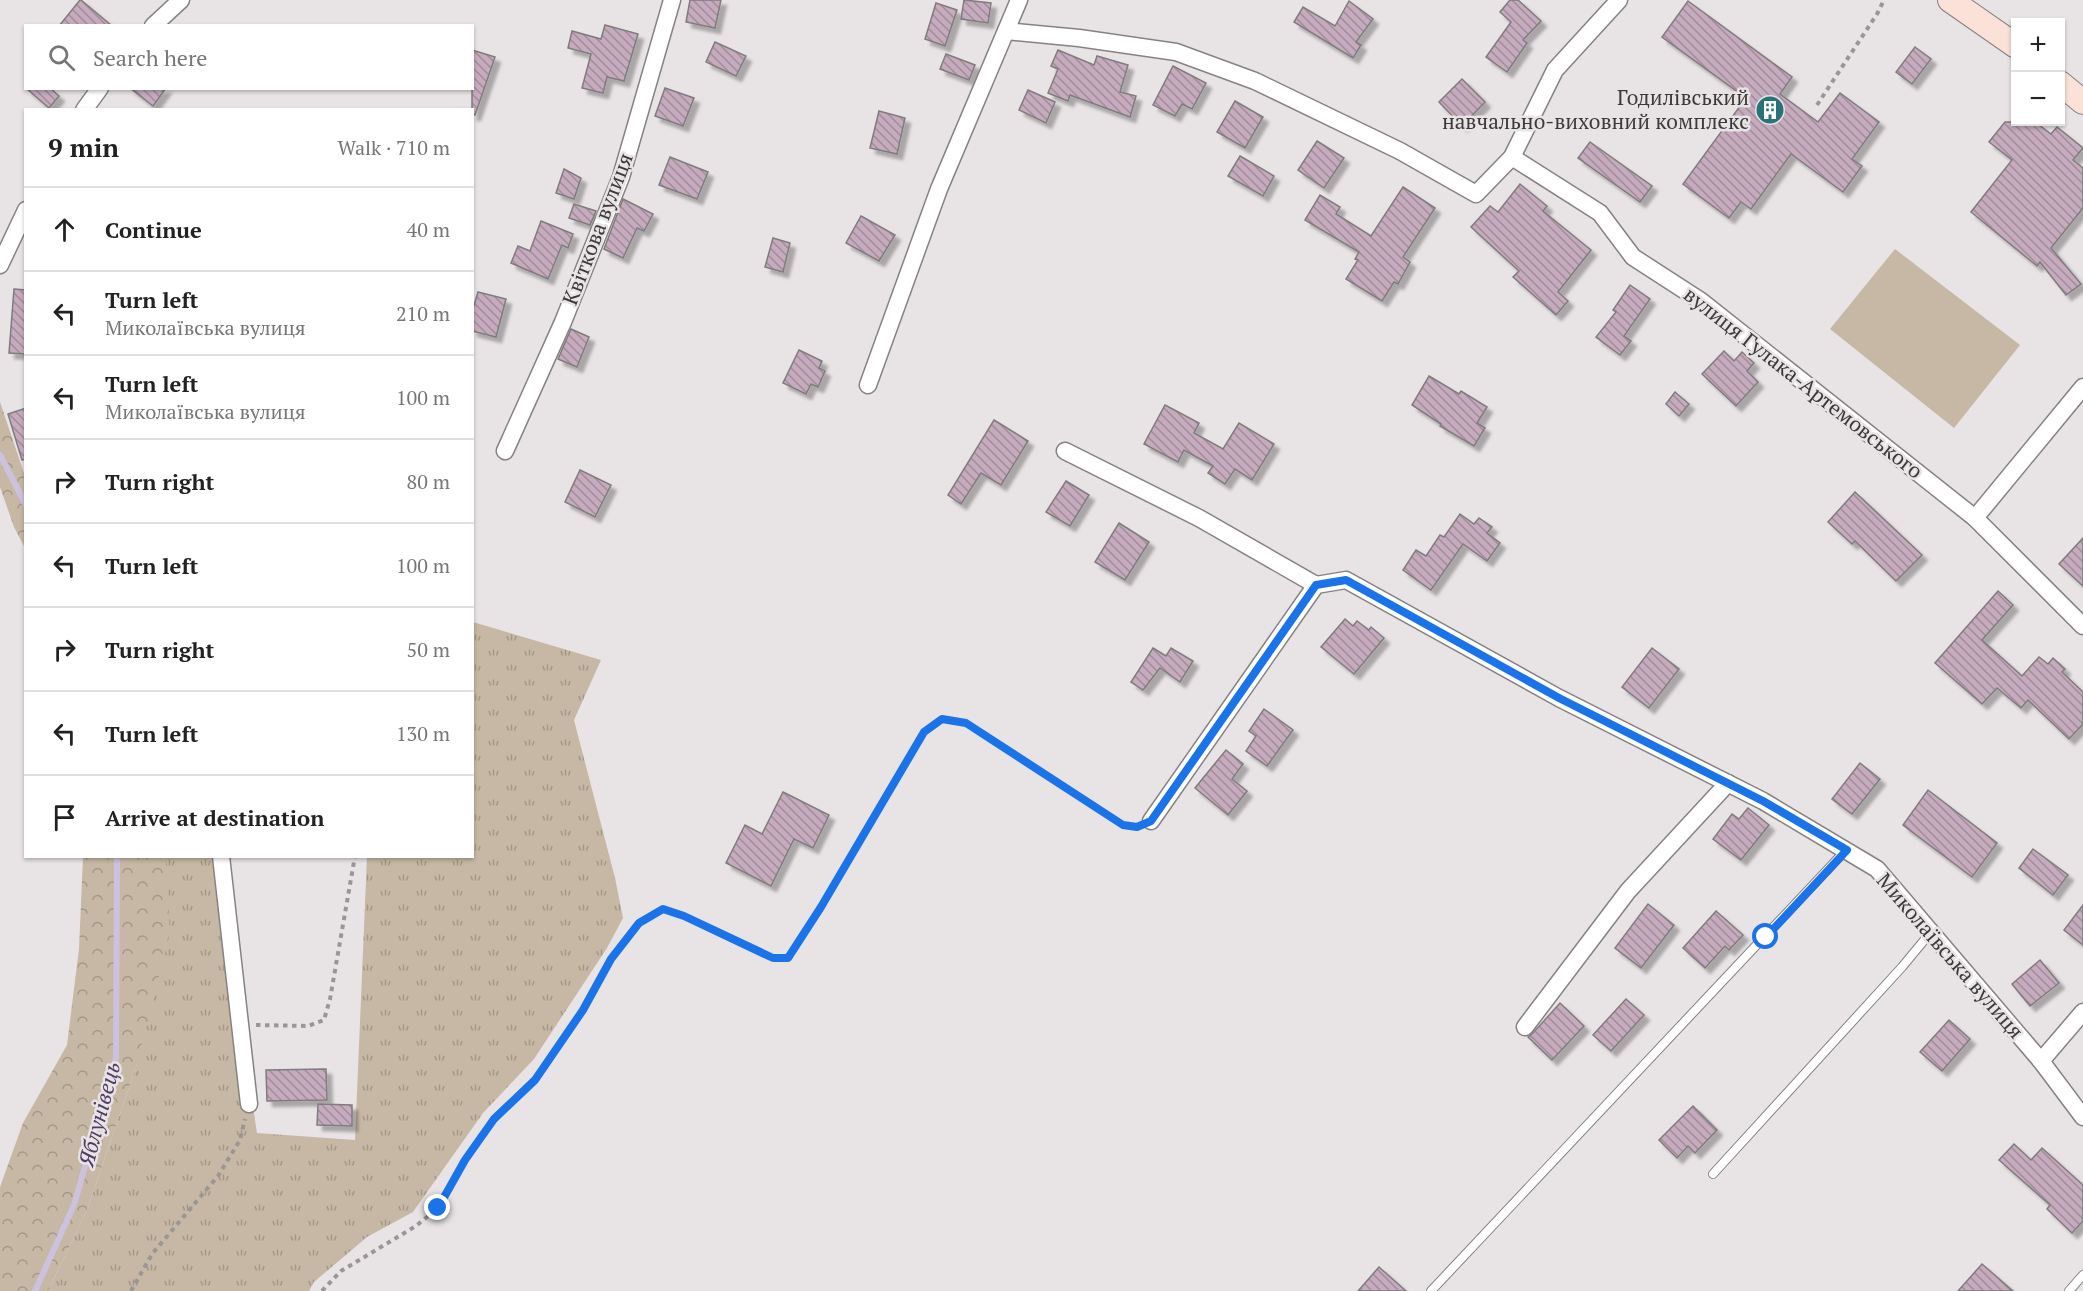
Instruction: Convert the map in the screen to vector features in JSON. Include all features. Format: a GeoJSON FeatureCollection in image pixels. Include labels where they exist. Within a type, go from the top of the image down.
{"type":"FeatureCollection","features":[{"type":"Feature","properties":{"kind":"main road"},"geometry":{"type":"LineString","coordinates":[[1950,0],[2011,43]]}},
{"type":"Feature","properties":{"kind":"main road"},"geometry":{"type":"LineString","coordinates":[[2065,86],[2083,102]]}},
{"type":"Feature","properties":{"kind":"street"},"geometry":{"type":"LineString","coordinates":[[155,24],[181,0]]}},
{"type":"Feature","properties":{"kind":"street","name":"Квіткова вулиця"},"geometry":{"type":"LineString","coordinates":[[505,451],[563,322],[621,177],[672,0]]}},
{"type":"Feature","properties":{"kind":"street"},"geometry":{"type":"LineString","coordinates":[[868,385],[939,189],[1019,0]]}},
{"type":"Feature","properties":{"kind":"street"},"geometry":{"type":"LineString","coordinates":[[1006,31],[1079,38],[1176,52],[1256,81],[1400,151],[1476,194],[1512,157],[1555,70],[1619,0]]}},
{"type":"Feature","properties":{"kind":"street"},"geometry":{"type":"LineString","coordinates":[[85,108],[99,90]]}},
{"type":"Feature","properties":{"kind":"street","name":"вулиця Гулака-Артемовського"},"geometry":{"type":"LineString","coordinates":[[1512,157],[1600,213],[1633,257],[1701,301],[1975,518],[2083,626]]}},
{"type":"Feature","properties":{"kind":"street"},"geometry":{"type":"LineString","coordinates":[[0,265],[24,214]]}},
{"type":"Feature","properties":{"kind":"street"},"geometry":{"type":"LineString","coordinates":[[1975,518],[2083,387]]}},
{"type":"Feature","properties":{"kind":"street"},"geometry":{"type":"LineString","coordinates":[[1065,451],[1199,518],[1316,585],[1151,821]]}},
{"type":"Feature","properties":{"kind":"street","name":"Миколаївська вулиця"},"geometry":{"type":"LineString","coordinates":[[1316,585],[1346,580],[1559,698],[1763,801],[1877,870],[2041,1061],[2083,1117]]}},
{"type":"Feature","properties":{"kind":"street"},"geometry":{"type":"LineString","coordinates":[[1525,1027],[1628,891],[1728,783]]}},
{"type":"Feature","properties":{"kind":"street"},"geometry":{"type":"LineString","coordinates":[[221,858],[249,1104]]}},
{"type":"Feature","properties":{"kind":"street"},"geometry":{"type":"LineString","coordinates":[[2041,1061],[2083,1012]]}},
{"type":"Feature","properties":{"kind":"lane"},"geometry":{"type":"LineString","coordinates":[[1431,1291],[1847,850]]}},
{"type":"Feature","properties":{"kind":"lane"},"geometry":{"type":"LineString","coordinates":[[1713,1174],[1902,967],[1931,932]]}},
{"type":"Feature","properties":{"kind":"lane"},"geometry":{"type":"LineString","coordinates":[[2068,1291],[2083,1275]]}},
{"type":"Feature","properties":{"kind":"path"},"geometry":{"type":"LineString","coordinates":[[1817,105],[1884,0]]}},
{"type":"Feature","properties":{"kind":"path"},"geometry":{"type":"LineString","coordinates":[[322,1291],[340,1271],[416,1226],[438,1208],[476,1144],[494,1119],[535,1080],[583,1010],[611,959],[639,923],[663,909],[684,916],[773,958],[788,958],[827,897],[924,732],[942,719],[966,723],[1123,825],[1137,827],[1151,821]]}},
{"type":"Feature","properties":{"kind":"path"},"geometry":{"type":"LineString","coordinates":[[240,1024],[308,1026],[324,1020],[330,999],[355,858]]}},
{"type":"Feature","properties":{"kind":"path"},"geometry":{"type":"LineString","coordinates":[[131,1291],[152,1254],[219,1176],[240,1140],[249,1104]]}},
{"type":"Feature","properties":{"kind":"green space"},"geometry":{"type":"Polygon","coordinates":[[[1895,249],[2020,345],[1954,428],[1830,329],[1895,249]]]}},
{"type":"Feature","properties":{"kind":"green space"},"geometry":{"type":"Polygon","coordinates":[[[0,402],[24,473],[24,546],[14,527],[0,487],[0,402]]]}},
{"type":"Feature","properties":{"kind":"green space"},"geometry":{"type":"Polygon","coordinates":[[[474,622],[601,660],[574,720],[615,878],[623,918],[607,948],[534,1059],[483,1113],[413,1212],[367,1237],[314,1282],[309,1291],[48,1291],[87,1210],[136,1067],[166,864],[163,858],[227,858],[240,1024],[257,1133],[355,1140],[367,858],[474,858],[474,622]]]}},
{"type":"Feature","properties":{"kind":"green space"},"geometry":{"type":"Polygon","coordinates":[[[83,858],[163,858],[166,864],[170,933],[136,1067],[87,1210],[48,1291],[0,1291],[0,1187],[23,1123],[67,1045],[79,949],[83,858]]]}},
{"type":"Feature","properties":{"kind":"building"},"geometry":{"type":"Polygon","coordinates":[[[81,0],[110,24],[61,24],[81,0]]]}},
{"type":"Feature","properties":{"kind":"building"},"geometry":{"type":"Polygon","coordinates":[[[690,0],[721,0],[715,28],[686,22],[690,0]]]}},
{"type":"Feature","properties":{"kind":"building"},"geometry":{"type":"Polygon","coordinates":[[[964,0],[991,3],[988,23],[961,19],[964,0]]]}},
{"type":"Feature","properties":{"kind":"building"},"geometry":{"type":"Polygon","coordinates":[[[1510,0],[1518,0],[1541,21],[1523,40],[1527,43],[1507,72],[1486,57],[1511,22],[1500,12],[1510,0]]]}},
{"type":"Feature","properties":{"kind":"building"},"geometry":{"type":"Polygon","coordinates":[[[1349,1],[1373,19],[1356,42],[1361,45],[1353,58],[1294,22],[1303,7],[1335,26],[1349,1]]]}},
{"type":"Feature","properties":{"kind":"building","name":"Годилівський навчально-виховний комплекс"},"geometry":{"type":"Polygon","coordinates":[[[1688,1],[1792,77],[1780,94],[1818,122],[1840,93],[1879,122],[1852,159],[1862,166],[1843,192],[1791,154],[1751,209],[1741,202],[1729,218],[1683,184],[1746,98],[1662,37],[1688,1]]]}},
{"type":"Feature","properties":{"kind":"building"},"geometry":{"type":"Polygon","coordinates":[[[936,3],[957,10],[945,46],[925,39],[936,3]]]}},
{"type":"Feature","properties":{"kind":"building"},"geometry":{"type":"Polygon","coordinates":[[[605,25],[638,34],[624,81],[607,77],[603,93],[582,88],[591,54],[568,48],[572,31],[601,39],[605,25]]]}},
{"type":"Feature","properties":{"kind":"building"},"geometry":{"type":"Polygon","coordinates":[[[715,42],[746,56],[736,76],[706,62],[715,42]]]}},
{"type":"Feature","properties":{"kind":"building"},"geometry":{"type":"Polygon","coordinates":[[[1915,47],[1931,59],[1912,84],[1896,72],[1915,47]]]}},
{"type":"Feature","properties":{"kind":"building"},"geometry":{"type":"Polygon","coordinates":[[[1058,50],[1094,65],[1097,56],[1128,65],[1120,92],[1136,96],[1130,117],[1070,95],[1068,101],[1048,93],[1058,69],[1051,66],[1058,50]]]}},
{"type":"Feature","properties":{"kind":"building"},"geometry":{"type":"Polygon","coordinates":[[[474,51],[495,57],[475,115],[474,108],[472,108],[474,51]]]}},
{"type":"Feature","properties":{"kind":"building"},"geometry":{"type":"Polygon","coordinates":[[[946,54],[975,65],[969,80],[940,69],[946,54]]]}},
{"type":"Feature","properties":{"kind":"building"},"geometry":{"type":"Polygon","coordinates":[[[1173,66],[1206,83],[1192,109],[1182,104],[1175,116],[1153,105],[1173,66]]]}},
{"type":"Feature","properties":{"kind":"building"},"geometry":{"type":"Polygon","coordinates":[[[1462,79],[1485,102],[1462,126],[1439,102],[1462,79]]]}},
{"type":"Feature","properties":{"kind":"building"},"geometry":{"type":"Polygon","coordinates":[[[665,88],[694,98],[683,126],[655,116],[665,88]]]}},
{"type":"Feature","properties":{"kind":"building"},"geometry":{"type":"Polygon","coordinates":[[[28,90],[52,90],[59,96],[49,108],[28,90]]]}},
{"type":"Feature","properties":{"kind":"building"},"geometry":{"type":"Polygon","coordinates":[[[133,90],[165,90],[153,106],[133,90]]]}},
{"type":"Feature","properties":{"kind":"building"},"geometry":{"type":"Polygon","coordinates":[[[1028,90],[1055,102],[1046,123],[1019,110],[1028,90]]]}},
{"type":"Feature","properties":{"kind":"building"},"geometry":{"type":"Polygon","coordinates":[[[1235,101],[1263,117],[1245,148],[1217,132],[1235,101]]]}},
{"type":"Feature","properties":{"kind":"building"},"geometry":{"type":"Polygon","coordinates":[[[879,111],[905,118],[897,154],[870,148],[879,111]]]}},
{"type":"Feature","properties":{"kind":"building"},"geometry":{"type":"Polygon","coordinates":[[[2005,122],[2011,122],[2011,126],[2040,126],[2051,134],[2057,127],[2083,148],[2073,160],[2083,168],[2083,208],[2051,248],[2081,284],[2066,295],[2040,262],[2037,266],[1971,212],[2012,160],[1989,142],[2005,122]]]}},
{"type":"Feature","properties":{"kind":"building"},"geometry":{"type":"Polygon","coordinates":[[[1317,141],[1344,158],[1324,188],[1298,170],[1317,141]]]}},
{"type":"Feature","properties":{"kind":"building"},"geometry":{"type":"Polygon","coordinates":[[[1590,142],[1652,186],[1640,202],[1578,158],[1590,142]]]}},
{"type":"Feature","properties":{"kind":"building"},"geometry":{"type":"Polygon","coordinates":[[[1240,156],[1274,176],[1263,196],[1228,176],[1240,156]]]}},
{"type":"Feature","properties":{"kind":"building"},"geometry":{"type":"Polygon","coordinates":[[[670,157],[708,172],[697,199],[659,185],[670,157]]]}},
{"type":"Feature","properties":{"kind":"building"},"geometry":{"type":"Polygon","coordinates":[[[564,169],[581,178],[574,199],[556,193],[564,169]]]}},
{"type":"Feature","properties":{"kind":"building"},"geometry":{"type":"Polygon","coordinates":[[[1520,184],[1547,206],[1543,211],[1591,250],[1558,292],[1568,301],[1556,315],[1513,277],[1519,271],[1471,227],[1490,206],[1498,212],[1520,184]]]}},
{"type":"Feature","properties":{"kind":"building"},"geometry":{"type":"Polygon","coordinates":[[[1403,187],[1435,208],[1403,257],[1410,262],[1398,284],[1394,282],[1382,301],[1346,279],[1358,260],[1355,259],[1359,252],[1305,220],[1320,195],[1340,207],[1336,214],[1371,236],[1403,187]]]}},
{"type":"Feature","properties":{"kind":"building"},"geometry":{"type":"Polygon","coordinates":[[[623,199],[653,214],[644,231],[637,228],[623,258],[604,249],[623,199]]]}},
{"type":"Feature","properties":{"kind":"building"},"geometry":{"type":"Polygon","coordinates":[[[574,204],[596,211],[590,225],[569,218],[574,204]]]}},
{"type":"Feature","properties":{"kind":"building"},"geometry":{"type":"Polygon","coordinates":[[[861,216],[895,235],[879,261],[846,243],[861,216]]]}},
{"type":"Feature","properties":{"kind":"building"},"geometry":{"type":"Polygon","coordinates":[[[541,221],[573,234],[568,248],[562,245],[548,279],[511,263],[518,246],[530,251],[541,221]]]}},
{"type":"Feature","properties":{"kind":"building"},"geometry":{"type":"Polygon","coordinates":[[[773,238],[790,243],[783,272],[765,267],[773,238]]]}},
{"type":"Feature","properties":{"kind":"building"},"geometry":{"type":"Polygon","coordinates":[[[1630,285],[1650,299],[1624,336],[1631,341],[1620,355],[1596,337],[1616,312],[1613,310],[1630,285]]]}},
{"type":"Feature","properties":{"kind":"building"},"geometry":{"type":"Polygon","coordinates":[[[14,289],[24,290],[24,354],[9,353],[14,289]]]}},
{"type":"Feature","properties":{"kind":"building"},"geometry":{"type":"Polygon","coordinates":[[[478,292],[506,299],[496,337],[474,332],[474,305],[478,292]]]}},
{"type":"Feature","properties":{"kind":"building"},"geometry":{"type":"Polygon","coordinates":[[[571,329],[589,337],[577,367],[558,359],[571,329]]]}},
{"type":"Feature","properties":{"kind":"building"},"geometry":{"type":"Polygon","coordinates":[[[799,350],[822,361],[819,368],[825,371],[818,387],[811,384],[806,394],[783,383],[799,350]]]}},
{"type":"Feature","properties":{"kind":"building"},"geometry":{"type":"Polygon","coordinates":[[[1724,351],[1734,361],[1742,352],[1754,363],[1747,371],[1758,382],[1736,406],[1702,374],[1724,351]]]}},
{"type":"Feature","properties":{"kind":"building"},"geometry":{"type":"Polygon","coordinates":[[[1429,376],[1459,394],[1461,391],[1487,407],[1477,423],[1485,428],[1474,446],[1440,426],[1441,424],[1412,405],[1429,376]]]}},
{"type":"Feature","properties":{"kind":"building"},"geometry":{"type":"Polygon","coordinates":[[[1675,392],[1689,404],[1679,416],[1666,404],[1675,392]]]}},
{"type":"Feature","properties":{"kind":"building"},"geometry":{"type":"Polygon","coordinates":[[[1165,405],[1199,423],[1194,433],[1223,449],[1239,423],[1274,444],[1252,480],[1235,469],[1225,484],[1208,473],[1213,466],[1184,450],[1178,462],[1144,444],[1165,405]]]}},
{"type":"Feature","properties":{"kind":"building"},"geometry":{"type":"Polygon","coordinates":[[[24,409],[24,460],[22,460],[8,414],[24,409]]]}},
{"type":"Feature","properties":{"kind":"building"},"geometry":{"type":"Polygon","coordinates":[[[994,420],[1028,441],[1001,485],[981,473],[961,504],[948,495],[994,420]]]}},
{"type":"Feature","properties":{"kind":"building"},"geometry":{"type":"Polygon","coordinates":[[[580,470],[611,485],[595,517],[565,502],[580,470]]]}},
{"type":"Feature","properties":{"kind":"building"},"geometry":{"type":"Polygon","coordinates":[[[1066,481],[1089,495],[1070,526],[1046,512],[1066,481]]]}},
{"type":"Feature","properties":{"kind":"building"},"geometry":{"type":"Polygon","coordinates":[[[1855,492],[1922,555],[1896,581],[1855,541],[1852,544],[1828,522],[1855,492]]]}},
{"type":"Feature","properties":{"kind":"building"},"geometry":{"type":"Polygon","coordinates":[[[1460,514],[1474,524],[1479,518],[1492,527],[1487,533],[1500,543],[1487,561],[1463,544],[1431,590],[1403,570],[1416,550],[1426,556],[1440,535],[1444,537],[1460,514]]]}},
{"type":"Feature","properties":{"kind":"building"},"geometry":{"type":"Polygon","coordinates":[[[1119,523],[1149,542],[1125,580],[1095,562],[1119,523]]]}},
{"type":"Feature","properties":{"kind":"building"},"geometry":{"type":"Polygon","coordinates":[[[2083,538],[2083,586],[2059,564],[2083,538]]]}},
{"type":"Feature","properties":{"kind":"building"},"geometry":{"type":"Polygon","coordinates":[[[1998,591],[2013,605],[1982,640],[2022,676],[2039,657],[2048,664],[2053,658],[2065,669],[2062,672],[2083,692],[2083,724],[2069,739],[2028,700],[2021,708],[1997,688],[1982,704],[1935,663],[1998,591]]]}},
{"type":"Feature","properties":{"kind":"building"},"geometry":{"type":"Polygon","coordinates":[[[1345,619],[1353,626],[1357,621],[1369,630],[1371,627],[1384,638],[1354,674],[1321,647],[1345,619]]]}},
{"type":"Feature","properties":{"kind":"building"},"geometry":{"type":"Polygon","coordinates":[[[1153,648],[1166,656],[1171,648],[1193,661],[1180,682],[1160,668],[1143,690],[1131,682],[1153,648]]]}},
{"type":"Feature","properties":{"kind":"building"},"geometry":{"type":"Polygon","coordinates":[[[1652,648],[1679,669],[1649,708],[1622,687],[1652,648]]]}},
{"type":"Feature","properties":{"kind":"building"},"geometry":{"type":"Polygon","coordinates":[[[1264,709],[1293,730],[1267,766],[1246,751],[1256,736],[1249,731],[1264,709]]]}},
{"type":"Feature","properties":{"kind":"building"},"geometry":{"type":"Polygon","coordinates":[[[1226,750],[1243,764],[1232,779],[1247,791],[1228,815],[1195,788],[1226,750]]]}},
{"type":"Feature","properties":{"kind":"building"},"geometry":{"type":"Polygon","coordinates":[[[1860,763],[1880,779],[1852,814],[1832,799],[1860,763]]]}},
{"type":"Feature","properties":{"kind":"building"},"geometry":{"type":"Polygon","coordinates":[[[1928,790],[1997,843],[1972,877],[1903,825],[1928,790]]]}},
{"type":"Feature","properties":{"kind":"building"},"geometry":{"type":"Polygon","coordinates":[[[783,792],[829,815],[813,848],[794,839],[771,886],[726,863],[745,825],[762,834],[783,792]]]}},
{"type":"Feature","properties":{"kind":"building"},"geometry":{"type":"Polygon","coordinates":[[[1748,808],[1769,825],[1741,860],[1713,839],[1732,814],[1739,819],[1748,808]]]}},
{"type":"Feature","properties":{"kind":"building"},"geometry":{"type":"Polygon","coordinates":[[[2033,849],[2068,875],[2053,895],[2019,868],[2033,849]]]}},
{"type":"Feature","properties":{"kind":"building"},"geometry":{"type":"Polygon","coordinates":[[[1648,904],[1674,925],[1641,968],[1615,948],[1648,904]]]}},
{"type":"Feature","properties":{"kind":"building"},"geometry":{"type":"Polygon","coordinates":[[[2083,905],[2083,945],[2064,930],[2083,905]]]}},
{"type":"Feature","properties":{"kind":"building"},"geometry":{"type":"Polygon","coordinates":[[[1716,911],[1743,935],[1729,950],[1725,946],[1705,968],[1683,948],[1716,911]]]}},
{"type":"Feature","properties":{"kind":"building"},"geometry":{"type":"Polygon","coordinates":[[[2040,960],[2059,983],[2030,1006],[2012,984],[2040,960]]]}},
{"type":"Feature","properties":{"kind":"building"},"geometry":{"type":"Polygon","coordinates":[[[1626,999],[1644,1015],[1611,1051],[1593,1035],[1626,999]]]}},
{"type":"Feature","properties":{"kind":"building"},"geometry":{"type":"Polygon","coordinates":[[[1560,1003],[1584,1026],[1552,1060],[1528,1037],[1560,1003]]]}},
{"type":"Feature","properties":{"kind":"building"},"geometry":{"type":"Polygon","coordinates":[[[1949,1020],[1970,1039],[1942,1071],[1920,1052],[1949,1020]]]}},
{"type":"Feature","properties":{"kind":"building"},"geometry":{"type":"Polygon","coordinates":[[[326,1069],[327,1100],[267,1101],[266,1070],[326,1069]]]}},
{"type":"Feature","properties":{"kind":"building"},"geometry":{"type":"Polygon","coordinates":[[[318,1104],[352,1105],[352,1126],[317,1125],[318,1104]]]}},
{"type":"Feature","properties":{"kind":"building"},"geometry":{"type":"Polygon","coordinates":[[[1693,1106],[1717,1130],[1695,1153],[1688,1146],[1677,1158],[1659,1140],[1693,1106]]]}},
{"type":"Feature","properties":{"kind":"building"},"geometry":{"type":"Polygon","coordinates":[[[2014,1144],[2031,1160],[2042,1148],[2083,1185],[2083,1221],[2072,1233],[2047,1209],[2050,1205],[1999,1160],[2014,1144]]]}},
{"type":"Feature","properties":{"kind":"building"},"geometry":{"type":"Polygon","coordinates":[[[1982,1264],[2013,1291],[1958,1291],[1982,1264]]]}},
{"type":"Feature","properties":{"kind":"building"},"geometry":{"type":"Polygon","coordinates":[[[1379,1267],[1406,1291],[1358,1291],[1379,1267]]]}},
{"type":"Feature","properties":{"kind":"waterway","name":"Яблунівець"},"geometry":{"type":"LineString","coordinates":[[0,455],[24,501]]}},
{"type":"Feature","properties":{"kind":"waterway","name":"Яблунівець"},"geometry":{"type":"LineString","coordinates":[[35,1291],[74,1205],[116,1058],[117,858]]}},
{"type":"Feature","properties":{"kind":"place","name":"Годилівський навчально-виховний комплекс"},"geometry":{"type":"Point","coordinates":[1770,110]}},
{"type":"Feature","properties":{"kind":"route"},"geometry":{"type":"LineString","coordinates":[[438,1208],[465,1160],[494,1119],[535,1080],[583,1010],[611,959],[639,923],[663,909],[684,916],[773,958],[788,958],[821,907],[924,732],[942,719],[966,723],[1123,825],[1137,827],[1151,821],[1316,585],[1346,580],[1559,698],[1763,801],[1847,850],[1766,937]]}}]}
